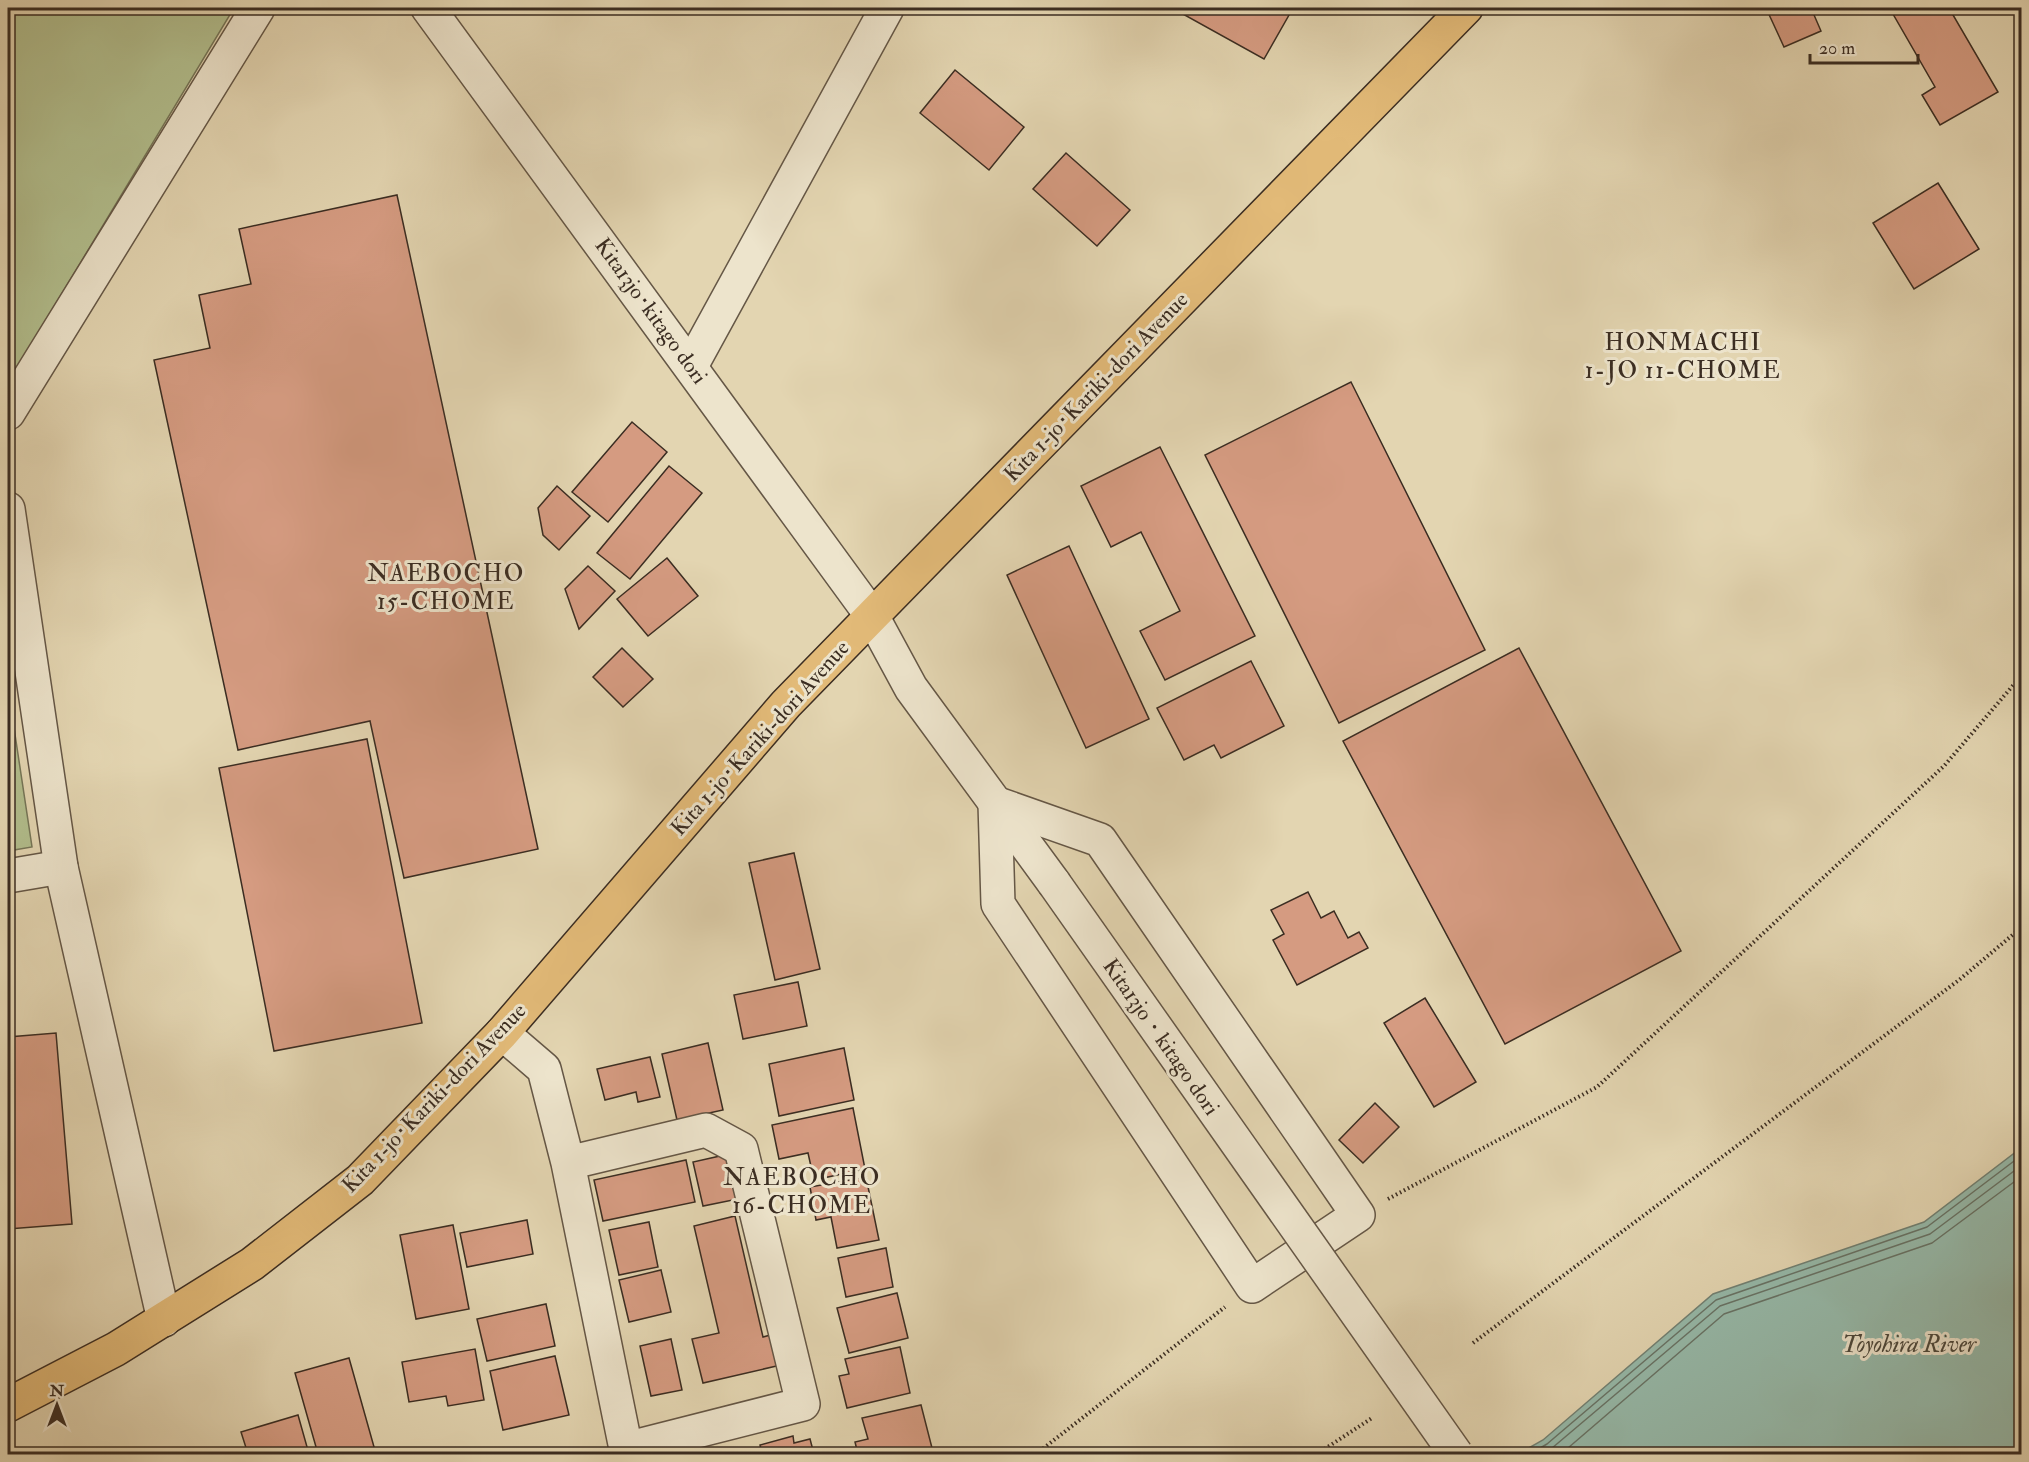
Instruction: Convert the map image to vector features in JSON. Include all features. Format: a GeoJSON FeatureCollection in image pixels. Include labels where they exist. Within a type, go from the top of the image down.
{"type":"FeatureCollection","features":[{"type":"Feature","properties":{"kind":"highway","name":"Kita 1-jo･Kariki-dori Avenue"},"geometry":{"type":"LineString","coordinates":[[8,1405],[116,1349],[252,1264],[360,1180],[502,1033],[786,704],[1466,8]]}},
{"type":"Feature","properties":{"kind":"street"},"geometry":{"type":"LineString","coordinates":[[8,413],[258,8]]}},
{"type":"Feature","properties":{"kind":"street","name":"Kita13jo･kitago dori"},"geometry":{"type":"LineString","coordinates":[[428,8],[872,616]]}},
{"type":"Feature","properties":{"kind":"street"},"geometry":{"type":"LineString","coordinates":[[691,366],[887,8]]}},
{"type":"Feature","properties":{"kind":"street"},"geometry":{"type":"LineString","coordinates":[[8,509],[61,867],[164,1320]]}},
{"type":"Feature","properties":{"kind":"street","name":"Kita13jo・kitago dori"},"geometry":{"type":"LineString","coordinates":[[872,616],[911,688],[1054,883],[1456,1455]]}},
{"type":"Feature","properties":{"kind":"street"},"geometry":{"type":"LineString","coordinates":[[995,803],[1100,840],[1358,1215],[1252,1286],[998,904],[995,803]]}},
{"type":"Feature","properties":{"kind":"street"},"geometry":{"type":"LineString","coordinates":[[8,876],[61,867]]}},
{"type":"Feature","properties":{"kind":"street"},"geometry":{"type":"LineString","coordinates":[[502,1033],[544,1069],[568,1163],[626,1449],[803,1404],[741,1149],[706,1130],[568,1163]]}},
{"type":"Feature","properties":{"kind":"path"},"geometry":{"type":"LineString","coordinates":[[1358,1215],[1597,1087],[1944,766],[2022,675]]}},
{"type":"Feature","properties":{"kind":"path"},"geometry":{"type":"LineString","coordinates":[[1473,1343],[1959,980],[2022,927]]}},
{"type":"Feature","properties":{"kind":"path"},"geometry":{"type":"LineString","coordinates":[[1036,1455],[1252,1286]]}},
{"type":"Feature","properties":{"kind":"path"},"geometry":{"type":"LineString","coordinates":[[1317,1455],[1372,1418]]}},
{"type":"Feature","properties":{"kind":"green space"},"geometry":{"type":"Polygon","coordinates":[[[8,8],[234,8],[8,383],[8,8]]]}},
{"type":"Feature","properties":{"kind":"green space"},"geometry":{"type":"Polygon","coordinates":[[[8,688],[32,847],[8,851],[8,688]]]}},
{"type":"Feature","properties":{"kind":"water","name":"Toyohira River"},"geometry":{"type":"Polygon","coordinates":[[[2021,1148],[2021,1454],[1518,1454],[1543,1440],[1713,1294],[1924,1222],[2021,1148]]]}},
{"type":"Feature","properties":{"kind":"building"},"geometry":{"type":"Polygon","coordinates":[[[1172,8],[1293,8],[1264,59],[1172,8]]]}},
{"type":"Feature","properties":{"kind":"building"},"geometry":{"type":"Polygon","coordinates":[[[1766,8],[1811,8],[1821,31],[1784,47],[1766,8]]]}},
{"type":"Feature","properties":{"kind":"building"},"geometry":{"type":"Polygon","coordinates":[[[1904,8],[1949,8],[1998,92],[1940,125],[1922,95],[1935,87],[1893,14],[1904,8]]]}},
{"type":"Feature","properties":{"kind":"building"},"geometry":{"type":"Polygon","coordinates":[[[955,70],[1024,127],[989,170],[920,113],[955,70]]]}},
{"type":"Feature","properties":{"kind":"building"},"geometry":{"type":"Polygon","coordinates":[[[1066,153],[1130,210],[1097,246],[1033,189],[1066,153]]]}},
{"type":"Feature","properties":{"kind":"building"},"geometry":{"type":"Polygon","coordinates":[[[1938,183],[1979,249],[1914,289],[1873,223],[1938,183]]]}},
{"type":"Feature","properties":{"kind":"building"},"geometry":{"type":"Polygon","coordinates":[[[397,195],[538,849],[404,878],[370,721],[238,750],[154,360],[210,348],[199,295],[251,284],[239,229],[397,195]]]}},
{"type":"Feature","properties":{"kind":"building"},"geometry":{"type":"Polygon","coordinates":[[[1351,382],[1485,650],[1339,723],[1205,455],[1351,382]]]}},
{"type":"Feature","properties":{"kind":"building"},"geometry":{"type":"Polygon","coordinates":[[[632,422],[667,452],[608,522],[572,492],[632,422]]]}},
{"type":"Feature","properties":{"kind":"building"},"geometry":{"type":"Polygon","coordinates":[[[1160,447],[1255,636],[1165,680],[1140,631],[1180,611],[1141,532],[1111,547],[1081,486],[1160,447]]]}},
{"type":"Feature","properties":{"kind":"building"},"geometry":{"type":"Polygon","coordinates":[[[669,466],[702,493],[630,579],[597,553],[669,466]]]}},
{"type":"Feature","properties":{"kind":"building"},"geometry":{"type":"Polygon","coordinates":[[[557,486],[590,516],[559,550],[543,535],[538,508],[557,486]]]}},
{"type":"Feature","properties":{"kind":"building"},"geometry":{"type":"Polygon","coordinates":[[[1069,546],[1149,719],[1086,748],[1007,575],[1069,546]]]}},
{"type":"Feature","properties":{"kind":"building"},"geometry":{"type":"Polygon","coordinates":[[[667,558],[698,596],[648,636],[617,599],[667,558]]]}},
{"type":"Feature","properties":{"kind":"building"},"geometry":{"type":"Polygon","coordinates":[[[588,566],[615,591],[579,629],[565,589],[588,566]]]}},
{"type":"Feature","properties":{"kind":"building"},"geometry":{"type":"Polygon","coordinates":[[[622,648],[653,679],[623,707],[593,677],[622,648]]]}},
{"type":"Feature","properties":{"kind":"building"},"geometry":{"type":"Polygon","coordinates":[[[1519,648],[1681,951],[1505,1044],[1343,741],[1519,648]]]}},
{"type":"Feature","properties":{"kind":"building"},"geometry":{"type":"Polygon","coordinates":[[[1251,661],[1284,726],[1221,758],[1214,745],[1184,760],[1157,708],[1251,661]]]}},
{"type":"Feature","properties":{"kind":"building"},"geometry":{"type":"Polygon","coordinates":[[[367,739],[422,1023],[274,1051],[219,768],[367,739]]]}},
{"type":"Feature","properties":{"kind":"building"},"geometry":{"type":"Polygon","coordinates":[[[794,853],[820,969],[775,980],[749,863],[794,853]]]}},
{"type":"Feature","properties":{"kind":"building"},"geometry":{"type":"Polygon","coordinates":[[[1308,892],[1321,918],[1334,911],[1348,938],[1359,932],[1368,948],[1297,985],[1273,940],[1284,934],[1271,910],[1308,892]]]}},
{"type":"Feature","properties":{"kind":"building"},"geometry":{"type":"Polygon","coordinates":[[[798,982],[807,1026],[743,1039],[734,995],[798,982]]]}},
{"type":"Feature","properties":{"kind":"building"},"geometry":{"type":"Polygon","coordinates":[[[1425,998],[1476,1082],[1434,1107],[1384,1023],[1425,998]]]}},
{"type":"Feature","properties":{"kind":"building"},"geometry":{"type":"Polygon","coordinates":[[[56,1033],[72,1224],[8,1229],[8,1037],[56,1033]]]}},
{"type":"Feature","properties":{"kind":"building"},"geometry":{"type":"Polygon","coordinates":[[[708,1043],[723,1110],[677,1120],[662,1054],[708,1043]]]}},
{"type":"Feature","properties":{"kind":"building"},"geometry":{"type":"Polygon","coordinates":[[[844,1048],[854,1100],[779,1116],[769,1064],[844,1048]]]}},
{"type":"Feature","properties":{"kind":"building"},"geometry":{"type":"Polygon","coordinates":[[[650,1057],[660,1097],[638,1102],[636,1092],[605,1100],[597,1069],[650,1057]]]}},
{"type":"Feature","properties":{"kind":"building"},"geometry":{"type":"Polygon","coordinates":[[[1375,1103],[1399,1127],[1363,1163],[1339,1140],[1375,1103]]]}},
{"type":"Feature","properties":{"kind":"building"},"geometry":{"type":"Polygon","coordinates":[[[853,1108],[865,1169],[814,1180],[808,1153],[779,1159],[772,1125],[853,1108]]]}},
{"type":"Feature","properties":{"kind":"building"},"geometry":{"type":"Polygon","coordinates":[[[729,1154],[738,1199],[703,1206],[693,1162],[729,1154]]]}},
{"type":"Feature","properties":{"kind":"building"},"geometry":{"type":"Polygon","coordinates":[[[686,1160],[695,1202],[603,1221],[594,1180],[686,1160]]]}},
{"type":"Feature","properties":{"kind":"building"},"geometry":{"type":"Polygon","coordinates":[[[866,1177],[879,1240],[837,1248],[831,1217],[816,1220],[810,1187],[866,1177]]]}},
{"type":"Feature","properties":{"kind":"building"},"geometry":{"type":"Polygon","coordinates":[[[735,1216],[763,1337],[774,1334],[781,1365],[703,1383],[692,1339],[719,1333],[694,1226],[735,1216]]]}},
{"type":"Feature","properties":{"kind":"building"},"geometry":{"type":"Polygon","coordinates":[[[527,1220],[533,1254],[467,1267],[460,1233],[527,1220]]]}},
{"type":"Feature","properties":{"kind":"building"},"geometry":{"type":"Polygon","coordinates":[[[649,1222],[658,1267],[619,1275],[609,1230],[649,1222]]]}},
{"type":"Feature","properties":{"kind":"building"},"geometry":{"type":"Polygon","coordinates":[[[453,1225],[469,1309],[416,1319],[400,1235],[453,1225]]]}},
{"type":"Feature","properties":{"kind":"building"},"geometry":{"type":"Polygon","coordinates":[[[886,1248],[893,1287],[846,1297],[838,1258],[886,1248]]]}},
{"type":"Feature","properties":{"kind":"building"},"geometry":{"type":"Polygon","coordinates":[[[661,1270],[671,1312],[629,1322],[619,1280],[661,1270]]]}},
{"type":"Feature","properties":{"kind":"building"},"geometry":{"type":"Polygon","coordinates":[[[897,1293],[908,1338],[849,1353],[837,1308],[897,1293]]]}},
{"type":"Feature","properties":{"kind":"building"},"geometry":{"type":"Polygon","coordinates":[[[546,1304],[555,1346],[487,1361],[477,1319],[546,1304]]]}},
{"type":"Feature","properties":{"kind":"building"},"geometry":{"type":"Polygon","coordinates":[[[671,1339],[682,1390],[651,1396],[640,1346],[671,1339]]]}},
{"type":"Feature","properties":{"kind":"building"},"geometry":{"type":"Polygon","coordinates":[[[900,1347],[910,1393],[847,1408],[839,1376],[849,1374],[845,1359],[900,1347]]]}},
{"type":"Feature","properties":{"kind":"building"},"geometry":{"type":"Polygon","coordinates":[[[475,1349],[484,1400],[448,1406],[446,1396],[409,1402],[402,1362],[475,1349]]]}},
{"type":"Feature","properties":{"kind":"building"},"geometry":{"type":"Polygon","coordinates":[[[555,1356],[569,1415],[503,1430],[490,1371],[555,1356]]]}},
{"type":"Feature","properties":{"kind":"building"},"geometry":{"type":"Polygon","coordinates":[[[349,1358],[376,1454],[318,1454],[295,1373],[349,1358]]]}},
{"type":"Feature","properties":{"kind":"building"},"geometry":{"type":"Polygon","coordinates":[[[921,1405],[932,1448],[903,1454],[858,1454],[855,1442],[868,1439],[862,1418],[921,1405]]]}},
{"type":"Feature","properties":{"kind":"building"},"geometry":{"type":"Polygon","coordinates":[[[298,1415],[309,1454],[248,1454],[241,1432],[298,1415]]]}},
{"type":"Feature","properties":{"kind":"building"},"geometry":{"type":"Polygon","coordinates":[[[793,1436],[794,1443],[810,1439],[814,1454],[762,1454],[760,1445],[793,1436]]]}},
{"type":"Feature","properties":{"kind":"district","name":"HONMACHI 1-JO 11-CHOME"},"geometry":{"type":"Point","coordinates":[1683,356]}},
{"type":"Feature","properties":{"kind":"district","name":"NAEBOCHO 15-CHOME"},"geometry":{"type":"Point","coordinates":[446,587]}},
{"type":"Feature","properties":{"kind":"district","name":"NAEBOCHO 16-CHOME"},"geometry":{"type":"Point","coordinates":[802,1191]}}]}
